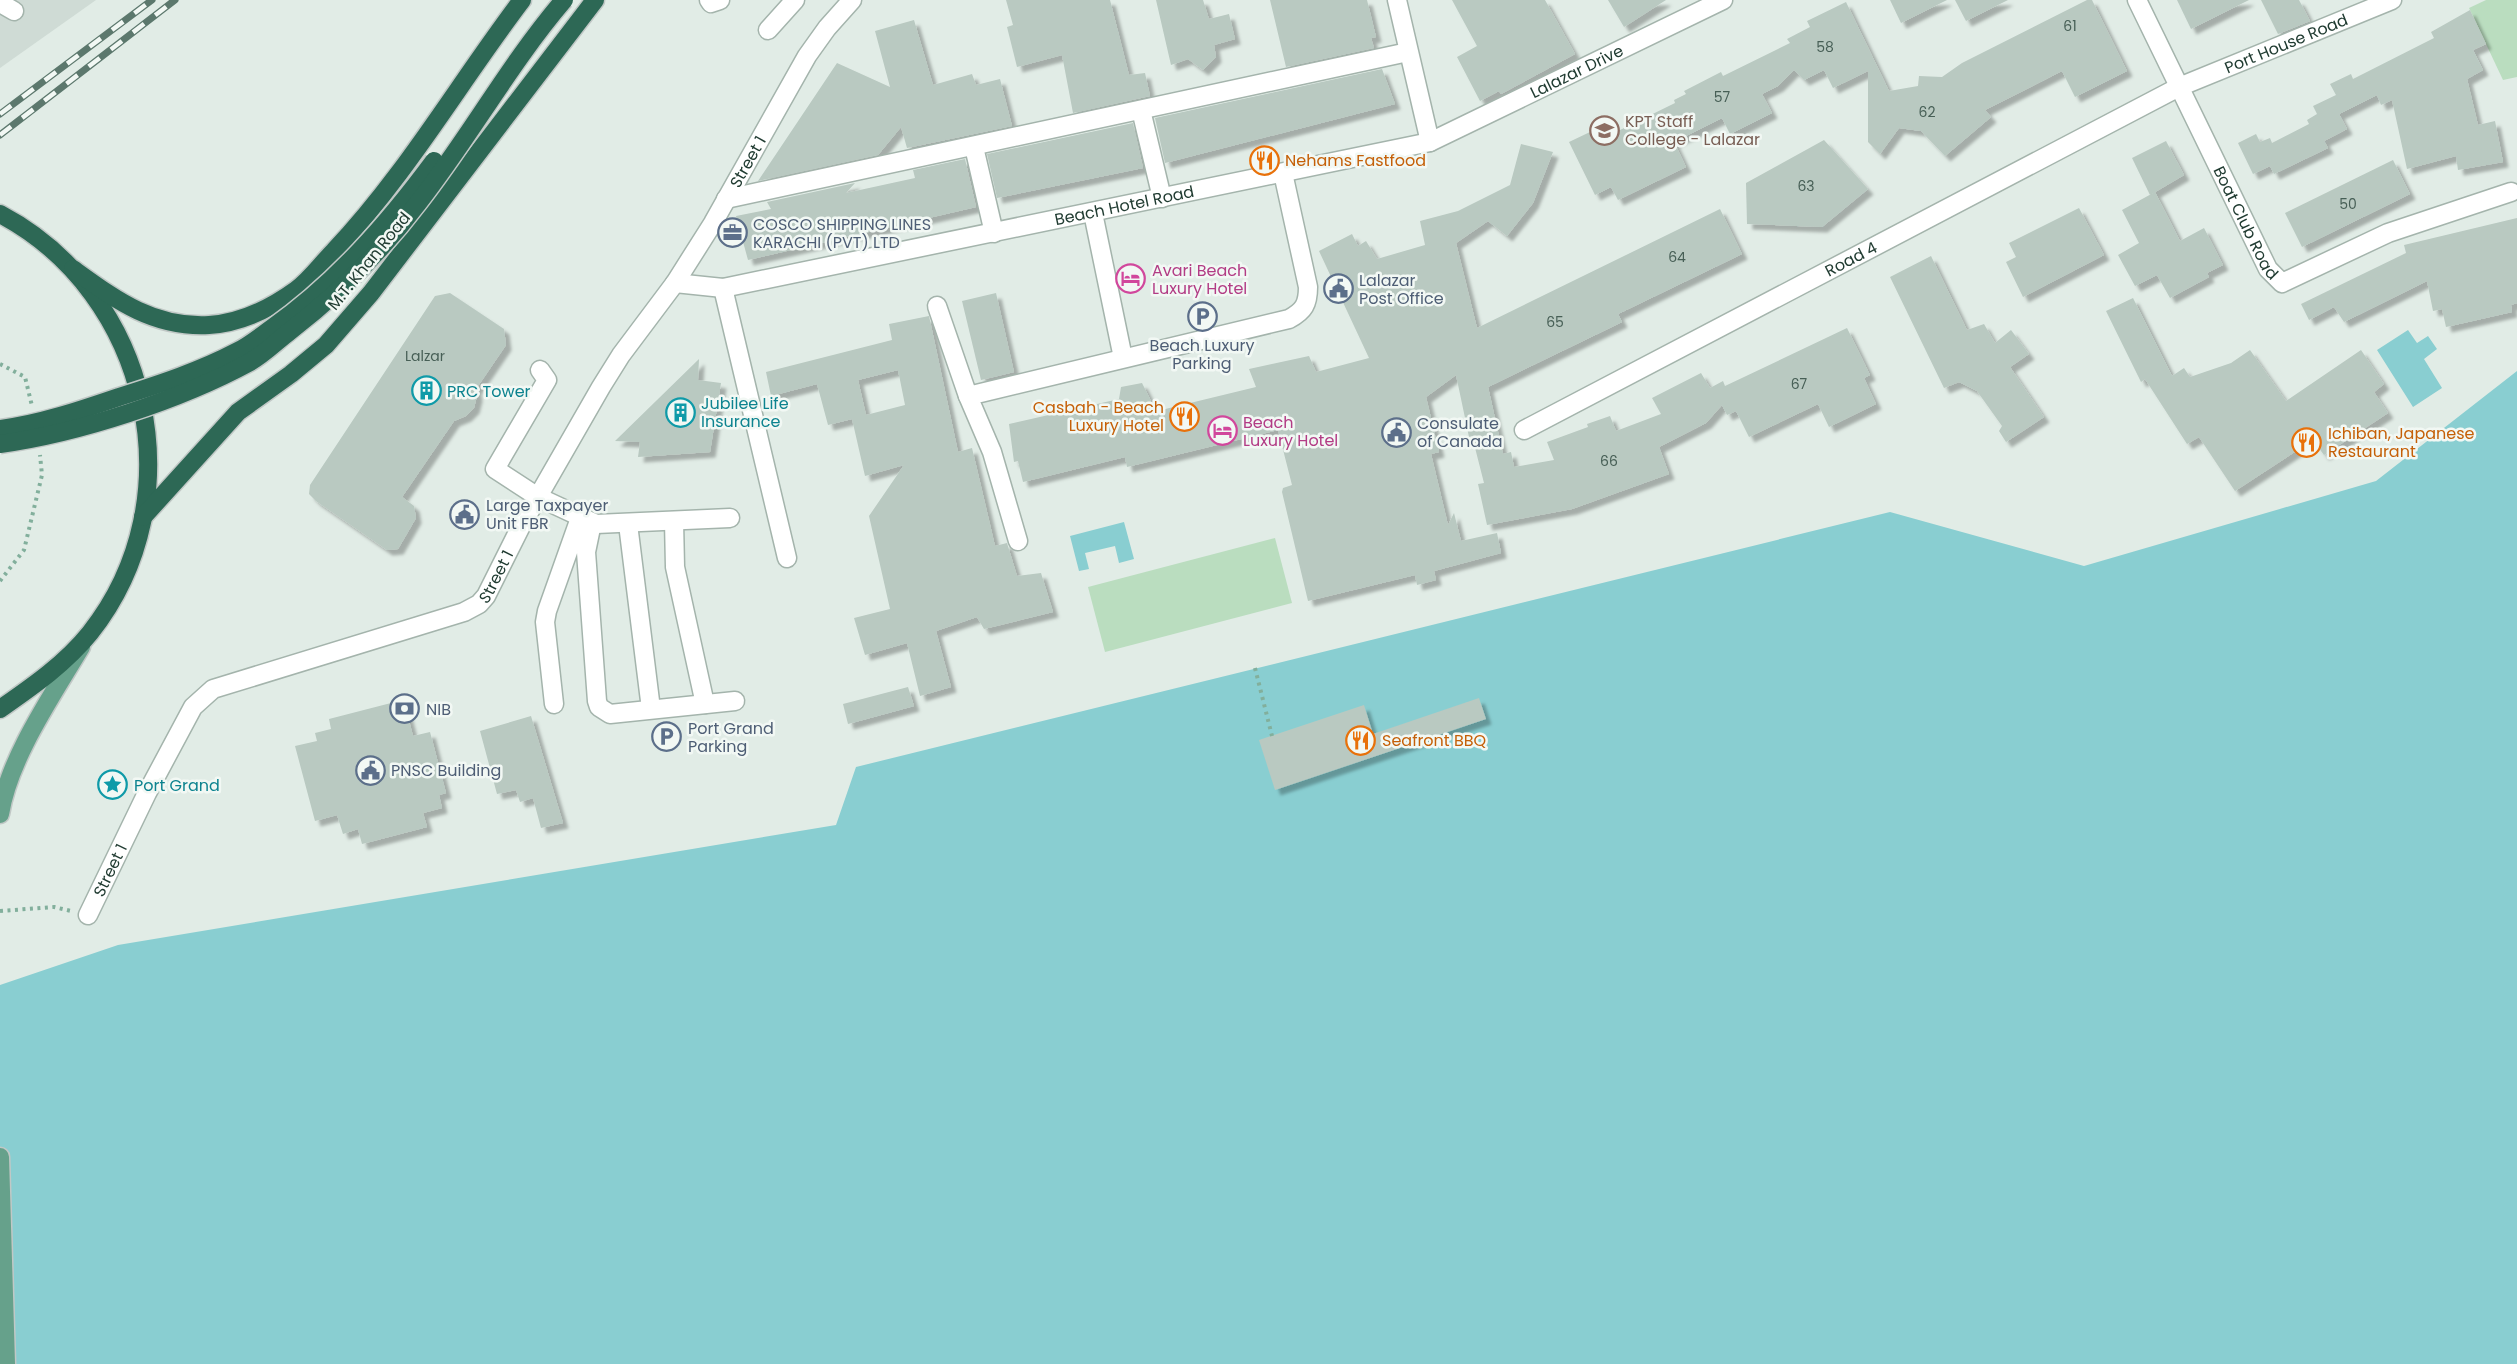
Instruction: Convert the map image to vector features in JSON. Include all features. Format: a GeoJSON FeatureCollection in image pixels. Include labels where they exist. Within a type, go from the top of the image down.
{"type":"FeatureCollection","features":[{"type":"Feature","properties":{"kind":"highway","name":"M.T. Khan Road"},"geometry":{"type":"LineString","coordinates":[[73,269],[122,304],[149,316],[179,324],[209,325],[243,320],[297,290],[358,226],[437,122],[522,0]]}},
{"type":"Feature","properties":{"kind":"highway"},"geometry":{"type":"LineString","coordinates":[[0,429],[85,409],[182,377],[241,350],[300,308],[372,239],[404,201],[551,0]]}},
{"type":"Feature","properties":{"kind":"highway"},"geometry":{"type":"LineString","coordinates":[[0,444],[87,426],[188,391],[252,361],[347,285],[418,203],[514,66],[564,0]]}},
{"type":"Feature","properties":{"kind":"highway","name":"M.T. Khan Road"},"geometry":{"type":"LineString","coordinates":[[143,517],[238,412],[291,374],[326,345],[364,301],[595,0]]}},
{"type":"Feature","properties":{"kind":"highway"},"geometry":{"type":"LineString","coordinates":[[0,214],[18,223],[47,244],[73,269],[106,312],[133,369],[144,411],[149,464],[143,517],[131,558],[118,587],[90,633],[48,676],[0,709]]}},
{"type":"Feature","properties":{"kind":"main road"},"geometry":{"type":"LineString","coordinates":[[0,814],[2,802],[26,740],[90,633]]}},
{"type":"Feature","properties":{"kind":"main road"},"geometry":{"type":"LineString","coordinates":[[0,1157],[6,1364]]}},
{"type":"Feature","properties":{"kind":"street"},"geometry":{"type":"LineString","coordinates":[[709,0],[711,3],[720,0]]}},
{"type":"Feature","properties":{"kind":"street"},"geometry":{"type":"LineString","coordinates":[[768,30],[795,0]]}},
{"type":"Feature","properties":{"kind":"street","name":"Street 1"},"geometry":{"type":"LineString","coordinates":[[88,915],[147,793],[193,707],[213,688],[472,608],[486,596],[537,497],[621,355],[675,283],[726,199],[807,56],[827,28],[852,0]]}},
{"type":"Feature","properties":{"kind":"street"},"geometry":{"type":"LineString","coordinates":[[1397,0],[1430,142]]}},
{"type":"Feature","properties":{"kind":"street","name":"Lalazar Drive"},"geometry":{"type":"LineString","coordinates":[[1430,142],[1723,0]]}},
{"type":"Feature","properties":{"kind":"street","name":"Boat Club Road"},"geometry":{"type":"LineString","coordinates":[[2137,0],[2268,268],[2282,283],[2388,233],[2511,192]]}},
{"type":"Feature","properties":{"kind":"street","name":"Port House Road"},"geometry":{"type":"LineString","coordinates":[[2179,87],[2392,0]]}},
{"type":"Feature","properties":{"kind":"street"},"geometry":{"type":"LineString","coordinates":[[726,199],[1408,52]]}},
{"type":"Feature","properties":{"kind":"street","name":"Road 4"},"geometry":{"type":"LineString","coordinates":[[1524,430],[2179,87]]}},
{"type":"Feature","properties":{"kind":"street"},"geometry":{"type":"LineString","coordinates":[[1141,110],[1162,198]]}},
{"type":"Feature","properties":{"kind":"street","name":"Beach Hotel Road"},"geometry":{"type":"LineString","coordinates":[[675,283],[723,288],[1430,142]]}},
{"type":"Feature","properties":{"kind":"street"},"geometry":{"type":"LineString","coordinates":[[974,147],[994,233]]}},
{"type":"Feature","properties":{"kind":"street"},"geometry":{"type":"LineString","coordinates":[[968,396],[1289,319],[1301,312],[1308,301],[1308,287],[1283,173]]}},
{"type":"Feature","properties":{"kind":"street"},"geometry":{"type":"LineString","coordinates":[[1093,213],[1123,358]]}},
{"type":"Feature","properties":{"kind":"street"},"geometry":{"type":"LineString","coordinates":[[723,288],[787,558]]}},
{"type":"Feature","properties":{"kind":"street"},"geometry":{"type":"LineString","coordinates":[[937,306],[968,396],[992,452],[1018,541]]}},
{"type":"Feature","properties":{"kind":"street"},"geometry":{"type":"LineString","coordinates":[[540,370],[547,380],[495,469],[537,497],[586,520],[628,524],[730,518]]}},
{"type":"Feature","properties":{"kind":"street"},"geometry":{"type":"LineString","coordinates":[[554,704],[545,622],[547,611],[586,520]]}},
{"type":"Feature","properties":{"kind":"street"},"geometry":{"type":"LineString","coordinates":[[586,520],[586,552],[599,707],[610,714],[735,700]]}},
{"type":"Feature","properties":{"kind":"street"},"geometry":{"type":"LineString","coordinates":[[674,521],[675,567],[705,704]]}},
{"type":"Feature","properties":{"kind":"street"},"geometry":{"type":"LineString","coordinates":[[628,524],[651,709]]}},
{"type":"Feature","properties":{"kind":"path"},"geometry":{"type":"LineString","coordinates":[[0,364],[25,377],[33,410]]}},
{"type":"Feature","properties":{"kind":"path"},"geometry":{"type":"LineString","coordinates":[[0,581],[24,550],[42,475],[40,453]]}},
{"type":"Feature","properties":{"kind":"path"},"geometry":{"type":"LineString","coordinates":[[1255,668],[1272,735]]}},
{"type":"Feature","properties":{"kind":"path"},"geometry":{"type":"LineString","coordinates":[[0,911],[54,907],[88,915]]}},
{"type":"Feature","properties":{"kind":"shaded area"},"geometry":{"type":"Polygon","coordinates":[[[0,0],[96,0],[0,68],[0,0]]]}},
{"type":"Feature","properties":{"kind":"green space"},"geometry":{"type":"Polygon","coordinates":[[[2486,0],[2517,0],[2517,77],[2503,80],[2469,8],[2486,0]]]}},
{"type":"Feature","properties":{"kind":"green space"},"geometry":{"type":"Polygon","coordinates":[[[1275,538],[1292,603],[1105,652],[1088,587],[1275,538]]]}},
{"type":"Feature","properties":{"kind":"water"},"geometry":{"type":"Polygon","coordinates":[[[2408,330],[2417,343],[2428,336],[2437,349],[2424,359],[2442,388],[2413,407],[2377,350],[2408,330]]]}},
{"type":"Feature","properties":{"kind":"water"},"geometry":{"type":"Polygon","coordinates":[[[2517,371],[2517,1364],[0,1364],[0,985],[118,945],[836,825],[856,767],[1890,512],[2084,566],[2376,481],[2517,371]]]}},
{"type":"Feature","properties":{"kind":"water"},"geometry":{"type":"Polygon","coordinates":[[[1124,522],[1134,559],[1119,563],[1115,546],[1085,553],[1089,569],[1079,571],[1070,536],[1124,522]]]}},
{"type":"Feature","properties":{"kind":"building"},"geometry":{"type":"Polygon","coordinates":[[[1006,0],[1110,0],[1129,75],[1145,73],[1150,96],[1073,113],[1062,55],[1017,67],[1007,27],[1013,25],[1006,0]]]}},
{"type":"Feature","properties":{"kind":"building"},"geometry":{"type":"Polygon","coordinates":[[[1156,0],[1203,0],[1209,19],[1229,14],[1235,39],[1214,45],[1216,57],[1203,70],[1188,59],[1171,65],[1156,0]]]}},
{"type":"Feature","properties":{"kind":"building"},"geometry":{"type":"Polygon","coordinates":[[[1270,0],[1367,0],[1376,37],[1371,38],[1374,48],[1286,67],[1270,0]]]}},
{"type":"Feature","properties":{"kind":"building"},"geometry":{"type":"Polygon","coordinates":[[[1452,0],[1545,0],[1575,54],[1501,94],[1499,91],[1480,101],[1457,57],[1477,46],[1452,0]]]}},
{"type":"Feature","properties":{"kind":"building"},"geometry":{"type":"Polygon","coordinates":[[[1608,0],[1666,0],[1624,27],[1608,0]]]}},
{"type":"Feature","properties":{"kind":"building"},"geometry":{"type":"Polygon","coordinates":[[[1890,0],[1947,0],[1901,23],[1890,0]]]}},
{"type":"Feature","properties":{"kind":"building"},"geometry":{"type":"Polygon","coordinates":[[[1955,0],[2008,0],[1966,21],[1955,0]]]}},
{"type":"Feature","properties":{"kind":"building"},"geometry":{"type":"Polygon","coordinates":[[[2087,0],[2092,0],[2127,71],[2075,97],[2062,71],[1985,110],[1991,117],[1945,156],[1921,131],[1899,128],[1880,154],[1868,142],[1868,71],[1833,88],[1824,70],[1804,80],[1794,70],[1778,86],[1762,94],[1772,113],[1730,134],[1722,118],[1674,142],[1686,167],[1618,200],[1611,187],[1595,195],[1569,142],[1611,122],[1616,132],[1675,103],[1674,100],[1686,94],[1684,91],[1721,72],[1723,76],[1790,43],[1787,39],[1810,27],[1807,21],[1846,2],[1889,91],[1918,86],[1919,76],[1942,77],[1962,63],[2087,0]]]}},
{"type":"Feature","properties":{"kind":"building"},"geometry":{"type":"Polygon","coordinates":[[[2177,0],[2249,0],[2191,29],[2177,0]]]}},
{"type":"Feature","properties":{"kind":"building"},"geometry":{"type":"Polygon","coordinates":[[[2261,0],[2299,0],[2310,21],[2278,34],[2261,0]]]}},
{"type":"Feature","properties":{"kind":"building"},"geometry":{"type":"Polygon","coordinates":[[[2470,10],[2486,44],[2473,50],[2483,70],[2467,79],[2478,125],[2495,121],[2503,162],[2458,170],[2456,156],[2407,169],[2392,100],[2381,105],[2377,95],[2339,114],[2347,129],[2324,141],[2328,148],[2274,174],[2270,166],[2253,174],[2238,143],[2256,134],[2260,142],[2270,138],[2272,143],[2309,124],[2307,120],[2317,114],[2313,106],[2336,95],[2330,84],[2351,74],[2353,79],[2434,38],[2431,32],[2470,10]]]}},
{"type":"Feature","properties":{"kind":"building"},"geometry":{"type":"Polygon","coordinates":[[[914,20],[933,85],[972,74],[976,85],[1000,79],[1012,126],[907,148],[901,127],[878,155],[758,181],[837,63],[890,87],[875,31],[914,20]]]}},
{"type":"Feature","properties":{"kind":"building"},"geometry":{"type":"Polygon","coordinates":[[[1382,69],[1395,104],[1165,163],[1155,118],[1382,69]]]}},
{"type":"Feature","properties":{"kind":"building"},"geometry":{"type":"Polygon","coordinates":[[[1133,123],[1143,168],[997,198],[987,154],[1133,123]]]}},
{"type":"Feature","properties":{"kind":"building"},"geometry":{"type":"Polygon","coordinates":[[[1824,140],[1868,189],[1822,227],[1747,224],[1746,183],[1824,140]]]}},
{"type":"Feature","properties":{"kind":"building"},"geometry":{"type":"Polygon","coordinates":[[[2166,141],[2184,175],[2150,195],[2132,158],[2166,141]]]}},
{"type":"Feature","properties":{"kind":"building"},"geometry":{"type":"Polygon","coordinates":[[[1521,144],[1553,152],[1533,203],[1507,236],[1488,221],[1456,243],[1477,328],[1720,209],[1742,254],[1618,314],[1622,322],[1488,387],[1503,454],[1511,452],[1514,467],[1554,460],[1547,442],[1588,427],[1587,424],[1610,416],[1616,431],[1661,414],[1652,398],[1701,373],[1710,388],[1723,381],[1725,386],[1847,328],[1870,375],[1864,378],[1876,404],[1829,427],[1818,404],[1749,437],[1736,411],[1727,415],[1722,405],[1706,423],[1659,447],[1669,474],[1572,509],[1487,525],[1478,484],[1484,483],[1472,436],[1469,437],[1456,375],[1426,397],[1439,452],[1431,454],[1448,525],[1454,513],[1461,541],[1497,533],[1501,553],[1434,571],[1436,580],[1417,585],[1415,575],[1308,601],[1282,492],[1283,488],[1292,485],[1278,430],[1127,467],[1125,457],[1023,482],[1018,461],[1014,462],[1009,424],[1119,399],[1121,387],[1142,383],[1150,399],[1153,412],[1256,387],[1249,369],[1309,356],[1316,372],[1369,358],[1319,251],[1352,234],[1358,246],[1366,241],[1377,259],[1425,245],[1420,221],[1458,211],[1510,185],[1521,144]]]}},
{"type":"Feature","properties":{"kind":"building"},"geometry":{"type":"Polygon","coordinates":[[[965,159],[976,207],[748,260],[736,216],[771,209],[767,202],[855,183],[846,193],[915,178],[913,170],[965,159]]]}},
{"type":"Feature","properties":{"kind":"building"},"geometry":{"type":"Polygon","coordinates":[[[2393,160],[2410,194],[2302,247],[2285,213],[2393,160]]]}},
{"type":"Feature","properties":{"kind":"building"},"geometry":{"type":"Polygon","coordinates":[[[2155,192],[2180,241],[2204,228],[2223,265],[2207,273],[2209,277],[2170,298],[2157,275],[2135,286],[2118,255],[2139,243],[2122,210],[2155,192]]]}},
{"type":"Feature","properties":{"kind":"building"},"geometry":{"type":"Polygon","coordinates":[[[2079,208],[2104,255],[2023,297],[2006,262],[2016,257],[2009,243],[2079,208]]]}},
{"type":"Feature","properties":{"kind":"building"},"geometry":{"type":"Polygon","coordinates":[[[2517,218],[2517,303],[2511,305],[2512,312],[2446,327],[2442,309],[2433,311],[2427,281],[2344,322],[2334,307],[2309,320],[2301,304],[2406,253],[2404,245],[2517,218]]]}},
{"type":"Feature","properties":{"kind":"building"},"geometry":{"type":"Polygon","coordinates":[[[1931,256],[1967,330],[1984,324],[1995,343],[2011,330],[2029,354],[2010,367],[2044,417],[2006,442],[1999,431],[2002,426],[1977,391],[1959,382],[1944,388],[1890,277],[1931,256]]]}},
{"type":"Feature","properties":{"kind":"building"},"geometry":{"type":"Polygon","coordinates":[[[450,293],[504,329],[506,345],[476,389],[474,408],[466,416],[454,421],[402,497],[414,506],[416,518],[398,549],[387,550],[316,501],[309,494],[310,485],[435,296],[450,293]]]}},
{"type":"Feature","properties":{"kind":"building"},"geometry":{"type":"Polygon","coordinates":[[[996,293],[1014,372],[981,380],[962,301],[996,293]]]}},
{"type":"Feature","properties":{"kind":"building"},"geometry":{"type":"Polygon","coordinates":[[[2133,298],[2172,376],[2184,368],[2190,377],[2231,363],[2250,350],[2286,401],[2361,350],[2384,384],[2374,392],[2388,413],[2324,455],[2313,440],[2235,491],[2199,437],[2187,444],[2145,379],[2141,382],[2106,311],[2133,298]]]}},
{"type":"Feature","properties":{"kind":"building"},"geometry":{"type":"Polygon","coordinates":[[[929,316],[958,452],[972,448],[995,546],[1007,543],[1017,576],[1041,573],[1053,612],[984,629],[977,617],[936,631],[951,687],[920,696],[907,643],[865,655],[854,618],[890,609],[869,516],[904,465],[865,476],[852,419],[828,425],[817,384],[771,396],[766,372],[892,340],[889,324],[929,316]],[[898,370],[858,380],[866,415],[905,405],[898,370]]]}},
{"type":"Feature","properties":{"kind":"building","name":"Jubilee Life Insurance"},"geometry":{"type":"Polygon","coordinates":[[[699,359],[698,380],[721,383],[710,452],[638,457],[640,442],[615,441],[699,359]]]}},
{"type":"Feature","properties":{"kind":"building"},"geometry":{"type":"Polygon","coordinates":[[[908,687],[914,706],[848,724],[843,704],[908,687]]]}},
{"type":"Feature","properties":{"kind":"building"},"geometry":{"type":"Polygon","coordinates":[[[1479,698],[1486,719],[1275,790],[1259,740],[1364,705],[1373,734],[1479,698]]]}},
{"type":"Feature","properties":{"kind":"building","name":"PNSC Building"},"geometry":{"type":"Polygon","coordinates":[[[391,703],[394,716],[407,713],[413,736],[430,732],[446,793],[439,795],[442,808],[423,813],[427,827],[362,844],[358,829],[343,834],[337,815],[315,821],[295,746],[317,741],[315,733],[331,729],[329,719],[391,703]]]}},
{"type":"Feature","properties":{"kind":"building"},"geometry":{"type":"Polygon","coordinates":[[[531,716],[563,823],[541,828],[533,798],[520,802],[516,790],[497,794],[480,731],[531,716]]]}},
{"type":"Feature","properties":{"kind":"railway"},"geometry":{"type":"LineString","coordinates":[[0,114],[152,0]]}},
{"type":"Feature","properties":{"kind":"railway"},"geometry":{"type":"LineString","coordinates":[[0,135],[175,0]]}},
{"type":"Feature","properties":{"kind":"place","name":"KPT Staff College - Lalazar"},"geometry":{"type":"Point","coordinates":[1604,130]}},
{"type":"Feature","properties":{"kind":"place","name":"Nehams Fastfood"},"geometry":{"type":"Point","coordinates":[1264,160]}},
{"type":"Feature","properties":{"kind":"place","name":"COSCO SHIPPING LINES KARACHI (PVT) LTD"},"geometry":{"type":"Point","coordinates":[732,233]}},
{"type":"Feature","properties":{"kind":"place","name":"Avari Beach Luxury Hotel"},"geometry":{"type":"Point","coordinates":[1131,279]}},
{"type":"Feature","properties":{"kind":"place","name":"Lalazar Post Office"},"geometry":{"type":"Point","coordinates":[1338,289]}},
{"type":"Feature","properties":{"kind":"place","name":"Beach Luxury Parking"},"geometry":{"type":"Point","coordinates":[1202,317]}},
{"type":"Feature","properties":{"kind":"place","name":"PRC Tower"},"geometry":{"type":"Point","coordinates":[426,391]}},
{"type":"Feature","properties":{"kind":"place","name":"Jubilee Life Insurance"},"geometry":{"type":"Point","coordinates":[680,412]}},
{"type":"Feature","properties":{"kind":"place","name":"Casbah - Beach Luxury Hotel"},"geometry":{"type":"Point","coordinates":[1185,416]}},
{"type":"Feature","properties":{"kind":"place","name":"Beach Luxury Hotel"},"geometry":{"type":"Point","coordinates":[1222,431]}},
{"type":"Feature","properties":{"kind":"place","name":"Consulate of Canada"},"geometry":{"type":"Point","coordinates":[1396,432]}},
{"type":"Feature","properties":{"kind":"place","name":"Ichiban, Japanese Restaurant"},"geometry":{"type":"Point","coordinates":[2307,442]}},
{"type":"Feature","properties":{"kind":"place","name":"Large Taxpayer Unit FBR"},"geometry":{"type":"Point","coordinates":[465,514]}},
{"type":"Feature","properties":{"kind":"place","name":"NIB"},"geometry":{"type":"Point","coordinates":[405,709]}},
{"type":"Feature","properties":{"kind":"place","name":"Port Grand Parking"},"geometry":{"type":"Point","coordinates":[667,737]}},
{"type":"Feature","properties":{"kind":"place","name":"Seafront BBQ"},"geometry":{"type":"Point","coordinates":[1361,740]}},
{"type":"Feature","properties":{"kind":"place","name":"PNSC Building"},"geometry":{"type":"Point","coordinates":[370,770]}},
{"type":"Feature","properties":{"kind":"place","name":"Port Grand"},"geometry":{"type":"Point","coordinates":[113,785]}}]}
